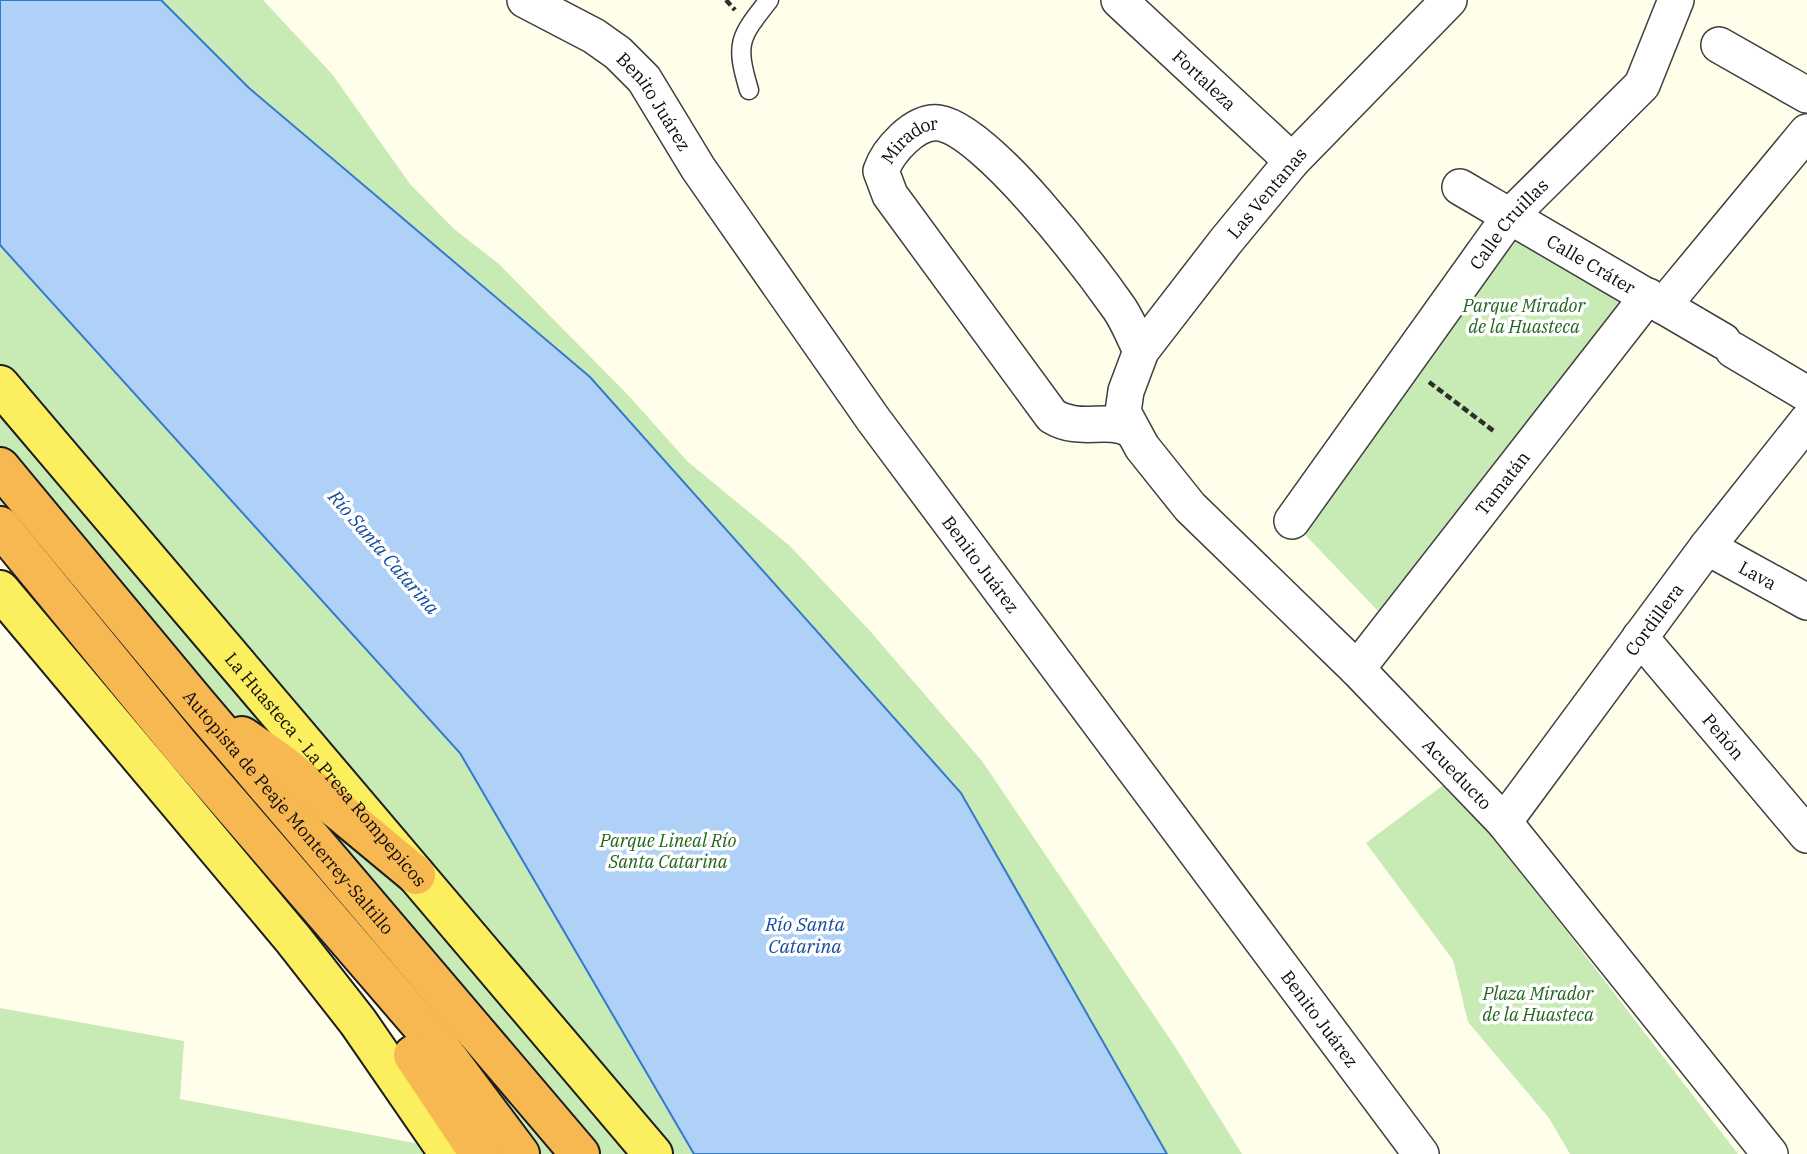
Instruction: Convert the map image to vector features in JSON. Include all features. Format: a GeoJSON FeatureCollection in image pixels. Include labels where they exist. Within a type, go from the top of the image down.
{"type":"FeatureCollection","features":[{"type":"Feature","properties":{"kind":"highway","name":"Autopista de Peaje Monterrey-Saltillo"},"geometry":{"type":"LineString","coordinates":[[0,467],[197,704],[580,1154]]}},
{"type":"Feature","properties":{"kind":"highway"},"geometry":{"type":"LineString","coordinates":[[0,526],[226,800],[268,862],[444,1098],[479,1154]]}},
{"type":"Feature","properties":{"kind":"highway"},"geometry":{"type":"LineString","coordinates":[[197,704],[281,763],[415,875]]}},
{"type":"Feature","properties":{"kind":"highway","name":"Autopista de Peaje Monterrey-Saltillo"},"geometry":{"type":"LineString","coordinates":[[226,800],[439,1046],[520,1154]]}},
{"type":"Feature","properties":{"kind":"main road","name":"La Huasteca - La Presa Rompepicos"},"geometry":{"type":"LineString","coordinates":[[0,385],[653,1154]]}},
{"type":"Feature","properties":{"kind":"main road"},"geometry":{"type":"LineString","coordinates":[[0,590],[293,939],[358,1022],[449,1154]]}},
{"type":"Feature","properties":{"kind":"street","name":"Benito Juárez"},"geometry":{"type":"LineString","coordinates":[[525,0],[594,36],[618,53],[644,79],[706,179],[873,419],[1421,1154]]}},
{"type":"Feature","properties":{"kind":"street","name":"Las Ventanas"},"geometry":{"type":"LineString","coordinates":[[1126,420],[1126,391],[1141,351],[1292,161],[1449,0]]}},
{"type":"Feature","properties":{"kind":"street","name":"Calle Cruillas"},"geometry":{"type":"LineString","coordinates":[[1292,521],[1510,216],[1642,85],[1676,0]]}},
{"type":"Feature","properties":{"kind":"street","name":"Fortaleza"},"geometry":{"type":"LineString","coordinates":[[1110,5],[1292,161]]}},
{"type":"Feature","properties":{"kind":"street"},"geometry":{"type":"LineString","coordinates":[[1718,45],[1807,95]]}},
{"type":"Feature","properties":{"kind":"street","name":"Mirador"},"geometry":{"type":"LineString","coordinates":[[1126,420],[1122,425],[1072,426],[1052,416],[890,195],[881,171],[892,149],[923,126],[936,122],[950,127],[1008,173],[1052,221],[1121,310],[1141,351]]}},
{"type":"Feature","properties":{"kind":"street","name":"Tamatán"},"geometry":{"type":"LineString","coordinates":[[1357,669],[1656,301],[1807,132]]}},
{"type":"Feature","properties":{"kind":"street","name":"Calle Cráter"},"geometry":{"type":"LineString","coordinates":[[1460,187],[1656,301],[1807,394]]}},
{"type":"Feature","properties":{"kind":"street","name":"Acueducto"},"geometry":{"type":"LineString","coordinates":[[1126,420],[1190,507],[1357,669],[1504,822],[1770,1154]]}},
{"type":"Feature","properties":{"kind":"street","name":"Cordillera"},"geometry":{"type":"LineString","coordinates":[[1504,822],[1707,547],[1807,421]]}},
{"type":"Feature","properties":{"kind":"street","name":"Lava"},"geometry":{"type":"LineString","coordinates":[[1707,547],[1807,602]]}},
{"type":"Feature","properties":{"kind":"street","name":"Peñón"},"geometry":{"type":"LineString","coordinates":[[1640,637],[1807,835]]}},
{"type":"Feature","properties":{"kind":"lane"},"geometry":{"type":"LineString","coordinates":[[749,90],[738,55],[749,25],[769,0]]}},
{"type":"Feature","properties":{"kind":"path"},"geometry":{"type":"LineString","coordinates":[[1404,363],[1495,432]]}},
{"type":"Feature","properties":{"kind":"green space","name":"Río Santa Catarina"},"geometry":{"type":"Polygon","coordinates":[[[0,0],[263,0],[332,74],[410,184],[454,229],[499,264],[629,396],[687,461],[790,546],[870,631],[982,761],[1174,1045],[1242,1154],[519,1154],[449,1051],[292,844],[0,519],[0,0]]]}},
{"type":"Feature","properties":{"kind":"green space","name":"Parque Mirador de la Huasteca"},"geometry":{"type":"Polygon","coordinates":[[[1510,216],[1622,304],[1378,611],[1292,521],[1510,216]]]}},
{"type":"Feature","properties":{"kind":"green space","name":"Plaza Mirador de la Huasteca"},"geometry":{"type":"Polygon","coordinates":[[[1450,780],[1738,1154],[1570,1154],[1549,1118],[1468,1022],[1453,960],[1366,843],[1450,780]]]}},
{"type":"Feature","properties":{"kind":"green space"},"geometry":{"type":"Polygon","coordinates":[[[0,1008],[184,1041],[180,1099],[420,1144],[425,1154],[0,1154],[0,1008]]]}},
{"type":"Feature","properties":{"kind":"water","name":"Río Santa Catarina"},"geometry":{"type":"Polygon","coordinates":[[[0,0],[161,0],[249,88],[590,377],[961,793],[1167,1154],[694,1154],[460,753],[0,245],[0,0]]]}},
{"type":"Feature","properties":{"kind":"park label","name":"Parque Lineal Río Santa Catarina"},"geometry":{"type":"Point","coordinates":[668,850]}}]}
